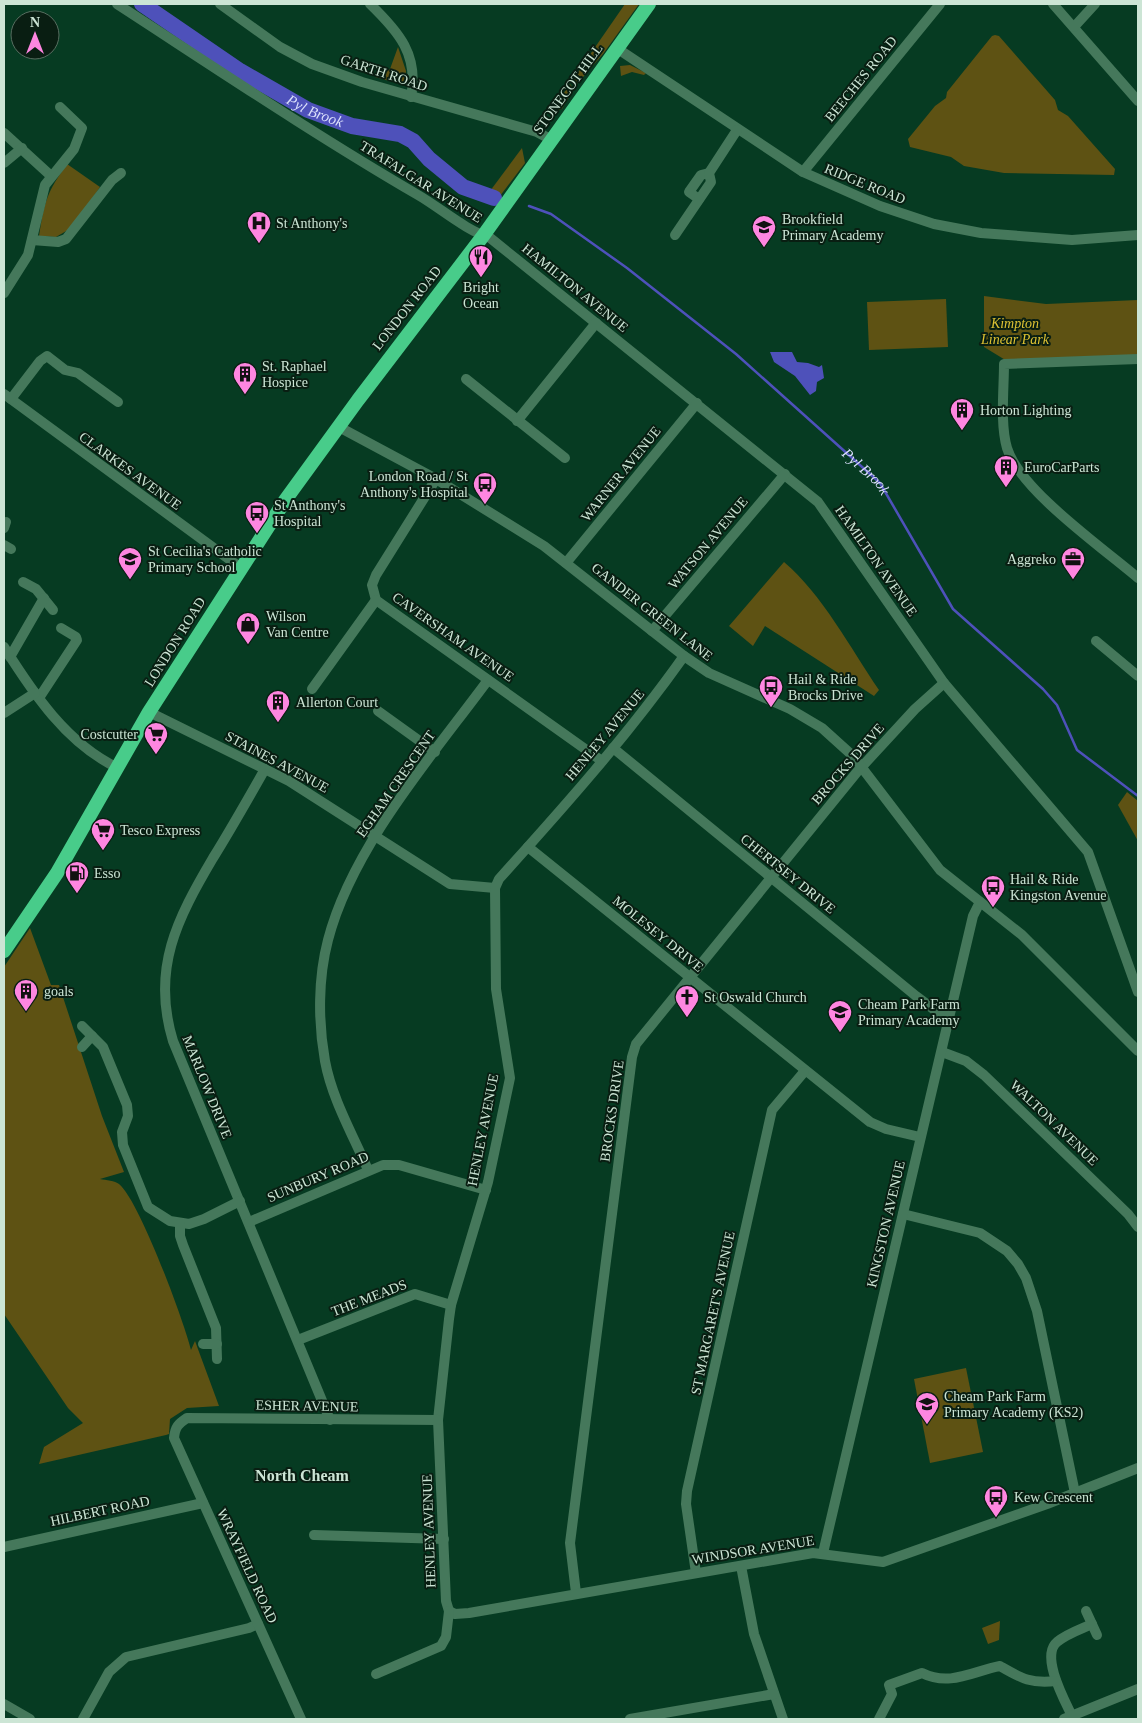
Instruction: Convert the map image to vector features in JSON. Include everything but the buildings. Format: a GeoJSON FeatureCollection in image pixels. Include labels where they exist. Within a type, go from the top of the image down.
{"type":"FeatureCollection","features":[{"type":"Feature","properties":{"kind":"highway","name":"STONECOT HILL"},"geometry":{"type":"LineString","coordinates":[[498,216],[649,4]]}},
{"type":"Feature","properties":{"kind":"highway","name":"LONDON ROAD"},"geometry":{"type":"LineString","coordinates":[[4,951],[58,873],[149,712],[286,499],[498,216]]}},
{"type":"Feature","properties":{"kind":"street","name":"TRAFALGAR AVENUE"},"geometry":{"type":"LineString","coordinates":[[117,4],[360,161],[435,204],[478,234],[484,236]]}},
{"type":"Feature","properties":{"kind":"street","name":"GARTH ROAD"},"geometry":{"type":"LineString","coordinates":[[220,4],[280,47],[312,64],[411,97],[537,132],[552,140]]}},
{"type":"Feature","properties":{"kind":"street"},"geometry":{"type":"LineString","coordinates":[[370,4],[395,29],[404,43],[414,72],[411,97]]}},
{"type":"Feature","properties":{"kind":"street","name":"BEECHES ROAD"},"geometry":{"type":"LineString","coordinates":[[803,172],[940,4]]}},
{"type":"Feature","properties":{"kind":"street"},"geometry":{"type":"LineString","coordinates":[[1053,4],[1138,101]]}},
{"type":"Feature","properties":{"kind":"street"},"geometry":{"type":"LineString","coordinates":[[1074,27],[1095,4]]}},
{"type":"Feature","properties":{"kind":"street","name":"RIDGE ROAD"},"geometry":{"type":"LineString","coordinates":[[618,48],[737,130],[803,172],[880,206],[953,228],[981,233],[1072,240],[1138,235]]}},
{"type":"Feature","properties":{"kind":"street"},"geometry":{"type":"LineString","coordinates":[[4,292],[22,268],[28,255],[41,197],[50,175],[74,149],[82,128],[60,107]]}},
{"type":"Feature","properties":{"kind":"street"},"geometry":{"type":"LineString","coordinates":[[675,235],[710,182],[709,174],[737,130]]}},
{"type":"Feature","properties":{"kind":"street"},"geometry":{"type":"LineString","coordinates":[[4,132],[50,175]]}},
{"type":"Feature","properties":{"kind":"street"},"geometry":{"type":"LineString","coordinates":[[4,163],[22,148]]}},
{"type":"Feature","properties":{"kind":"street"},"geometry":{"type":"LineString","coordinates":[[32,240],[58,242],[66,239],[112,180],[121,173]]}},
{"type":"Feature","properties":{"kind":"street","name":"HAMILTON AVENUE"},"geometry":{"type":"LineString","coordinates":[[484,236],[499,245],[818,502],[944,683],[1088,852],[1138,992]]}},
{"type":"Feature","properties":{"kind":"street"},"geometry":{"type":"LineString","coordinates":[[517,420],[596,323]]}},
{"type":"Feature","properties":{"kind":"street"},"geometry":{"type":"LineString","coordinates":[[7,397],[40,361],[47,356],[65,370],[78,373],[118,402]]}},
{"type":"Feature","properties":{"kind":"street"},"geometry":{"type":"LineString","coordinates":[[1138,359],[1004,364],[1005,437],[1011,458],[1043,498],[1138,578]]}},
{"type":"Feature","properties":{"kind":"street"},"geometry":{"type":"LineString","coordinates":[[466,379],[565,458]]}},
{"type":"Feature","properties":{"kind":"street","name":"CLARKES AVENUE"},"geometry":{"type":"LineString","coordinates":[[7,397],[241,568]]}},
{"type":"Feature","properties":{"kind":"street","name":"WARNER AVENUE"},"geometry":{"type":"LineString","coordinates":[[566,563],[697,403]]}},
{"type":"Feature","properties":{"kind":"street","name":"GANDER GREEN LANE"},"geometry":{"type":"LineString","coordinates":[[339,427],[436,479],[538,542],[684,656],[724,681],[806,718],[838,741],[862,767],[940,870],[1022,936],[1138,1052]]}},
{"type":"Feature","properties":{"kind":"street","name":"WATSON AVENUE"},"geometry":{"type":"LineString","coordinates":[[652,631],[785,474]]}},
{"type":"Feature","properties":{"kind":"street","name":"CAVERSHAM AVENUE"},"geometry":{"type":"LineString","coordinates":[[436,479],[376,575],[372,585],[376,600],[602,761]]}},
{"type":"Feature","properties":{"kind":"street"},"geometry":{"type":"LineString","coordinates":[[23,582],[36,589],[53,610]]}},
{"type":"Feature","properties":{"kind":"street"},"geometry":{"type":"LineString","coordinates":[[10,657],[44,598]]}},
{"type":"Feature","properties":{"kind":"street"},"geometry":{"type":"LineString","coordinates":[[312,689],[376,600]]}},
{"type":"Feature","properties":{"kind":"street"},"geometry":{"type":"LineString","coordinates":[[4,713],[37,695],[76,640],[76,637],[61,628]]}},
{"type":"Feature","properties":{"kind":"street"},"geometry":{"type":"LineString","coordinates":[[1096,641],[1138,676]]}},
{"type":"Feature","properties":{"kind":"street"},"geometry":{"type":"LineString","coordinates":[[4,647],[37,695],[88,750],[118,768]]}},
{"type":"Feature","properties":{"kind":"street","name":"HENLEY AVENUE"},"geometry":{"type":"LineString","coordinates":[[376,1674],[441,1646],[446,1637],[449,1611],[446,1601],[438,1420],[451,1304],[486,1190],[510,1078],[496,982],[495,888],[499,879],[602,761],[658,693],[684,656]]}},
{"type":"Feature","properties":{"kind":"street","name":"EGHAM CRESCENT"},"geometry":{"type":"LineString","coordinates":[[368,1170],[331,1085],[325,1061],[320,1009],[323,966],[328,941],[341,901],[375,836],[488,680]]}},
{"type":"Feature","properties":{"kind":"street","name":"BROCKS DRIVE"},"geometry":{"type":"LineString","coordinates":[[576,1593],[570,1543],[632,1057],[636,1044],[688,977],[862,767],[915,709],[944,683]]}},
{"type":"Feature","properties":{"kind":"street"},"geometry":{"type":"LineString","coordinates":[[378,711],[435,752]]}},
{"type":"Feature","properties":{"kind":"street","name":"STAINES AVENUE"},"geometry":{"type":"LineString","coordinates":[[149,712],[298,786],[450,884],[495,888]]}},
{"type":"Feature","properties":{"kind":"street","name":"CHERTSEY DRIVE"},"geometry":{"type":"LineString","coordinates":[[612,748],[916,996],[936,1011],[950,1016]]}},
{"type":"Feature","properties":{"kind":"street","name":"MARLOW DRIVE"},"geometry":{"type":"LineString","coordinates":[[265,769],[185,905],[169,947],[164,984],[166,1020],[330,1420]]}},
{"type":"Feature","properties":{"kind":"street","name":"MOLESEY DRIVE"},"geometry":{"type":"LineString","coordinates":[[528,847],[804,1072],[870,1122],[886,1129],[920,1137]]}},
{"type":"Feature","properties":{"kind":"street","name":"KINGSTON AVENUE"},"geometry":{"type":"LineString","coordinates":[[823,1553],[920,1137],[942,1052],[972,916],[980,902]]}},
{"type":"Feature","properties":{"kind":"street"},"geometry":{"type":"LineString","coordinates":[[82,1026],[106,1054],[127,1104],[128,1116],[122,1132],[123,1145],[145,1201],[152,1212],[180,1224],[196,1222],[240,1201]]}},
{"type":"Feature","properties":{"kind":"street"},"geometry":{"type":"LineString","coordinates":[[82,1047],[92,1036]]}},
{"type":"Feature","properties":{"kind":"street","name":"WALTON AVENUE"},"geometry":{"type":"LineString","coordinates":[[942,1052],[966,1061],[984,1075],[1128,1214],[1138,1227]]}},
{"type":"Feature","properties":{"kind":"street","name":"ST MARGARET'S AVENUE"},"geometry":{"type":"LineString","coordinates":[[696,1573],[686,1504],[688,1491],[772,1110],[804,1072]]}},
{"type":"Feature","properties":{"kind":"street","name":"SUNBURY ROAD"},"geometry":{"type":"LineString","coordinates":[[249,1222],[383,1165],[399,1165],[486,1190]]}},
{"type":"Feature","properties":{"kind":"street"},"geometry":{"type":"LineString","coordinates":[[903,1214],[980,1233],[1007,1251],[1018,1264],[1026,1278],[1037,1311],[1075,1493]]}},
{"type":"Feature","properties":{"kind":"street"},"geometry":{"type":"LineString","coordinates":[[180,1224],[180,1236],[183,1246],[216,1328],[217,1359]]}},
{"type":"Feature","properties":{"kind":"street","name":"THE MEADS"},"geometry":{"type":"LineString","coordinates":[[298,1340],[406,1296],[420,1294],[451,1304]]}},
{"type":"Feature","properties":{"kind":"street"},"geometry":{"type":"LineString","coordinates":[[203,1344],[217,1344]]}},
{"type":"Feature","properties":{"kind":"street","name":"ESHER AVENUE"},"geometry":{"type":"LineString","coordinates":[[178,1424],[187,1418],[438,1420]]}},
{"type":"Feature","properties":{"kind":"street","name":"WRAYFIELD ROAD"},"geometry":{"type":"LineString","coordinates":[[178,1424],[174,1438],[202,1504],[301,1719]]}},
{"type":"Feature","properties":{"kind":"street","name":"WINDSOR AVENUE"},"geometry":{"type":"LineString","coordinates":[[449,1611],[455,1614],[469,1613],[576,1593],[823,1553],[866,1562],[883,1562],[1075,1493],[1138,1468]]}},
{"type":"Feature","properties":{"kind":"street","name":"HILBERT ROAD"},"geometry":{"type":"LineString","coordinates":[[4,1546],[202,1504]]}},
{"type":"Feature","properties":{"kind":"street"},"geometry":{"type":"LineString","coordinates":[[314,1535],[444,1539]]}},
{"type":"Feature","properties":{"kind":"street"},"geometry":{"type":"LineString","coordinates":[[741,1566],[754,1634],[783,1719]]}},
{"type":"Feature","properties":{"kind":"street"},"geometry":{"type":"LineString","coordinates":[[1086,1611],[1097,1635]]}},
{"type":"Feature","properties":{"kind":"street"},"geometry":{"type":"LineString","coordinates":[[83,1719],[109,1672],[126,1657],[249,1628],[258,1624]]}},
{"type":"Feature","properties":{"kind":"street"},"geometry":{"type":"LineString","coordinates":[[1092,1624],[1055,1643],[1052,1650],[1056,1681],[1068,1718],[1138,1689]]}},
{"type":"Feature","properties":{"kind":"street"},"geometry":{"type":"LineString","coordinates":[[879,1719],[892,1694],[889,1685],[922,1673],[932,1678],[958,1679],[1000,1666],[1025,1680],[1043,1683],[1056,1681]]}},
{"type":"Feature","properties":{"kind":"street"},"geometry":{"type":"LineString","coordinates":[[630,1719],[667,1716],[774,1694]]}},
{"type":"Feature","properties":{"kind":"street"},"geometry":{"type":"LineString","coordinates":[[4,1704],[30,1719]]}},
{"type":"Feature","properties":{"kind":"green space"},"geometry":{"type":"Polygon","coordinates":[[[625,4],[639,4],[603,54],[577,84],[571,82],[625,4]]]}},
{"type":"Feature","properties":{"kind":"green space"},"geometry":{"type":"Polygon","coordinates":[[[992,36],[999,36],[1055,100],[1058,110],[1068,116],[1115,169],[1114,175],[1004,173],[964,166],[951,157],[910,147],[908,139],[935,106],[946,98],[947,92],[992,36]]]}},
{"type":"Feature","properties":{"kind":"green space"},"geometry":{"type":"Polygon","coordinates":[[[398,47],[406,71],[404,85],[375,77],[390,69],[398,47]]]}},
{"type":"Feature","properties":{"kind":"green space"},"geometry":{"type":"Polygon","coordinates":[[[630,65],[646,73],[644,75],[632,72],[621,76],[620,66],[630,65]]]}},
{"type":"Feature","properties":{"kind":"green space"},"geometry":{"type":"Polygon","coordinates":[[[570,84],[574,89],[562,109],[550,113],[570,84]]]}},
{"type":"Feature","properties":{"kind":"green space"},"geometry":{"type":"Polygon","coordinates":[[[522,148],[525,163],[500,196],[490,191],[522,148]]]}},
{"type":"Feature","properties":{"kind":"green space"},"geometry":{"type":"Polygon","coordinates":[[[67,164],[100,187],[73,227],[56,237],[39,236],[47,198],[67,164]]]}},
{"type":"Feature","properties":{"kind":"green space","name":"Kimpton Linear Park"},"geometry":{"type":"Polygon","coordinates":[[[984,296],[1046,304],[1138,300],[1138,355],[1007,361],[984,347],[984,296]]]}},
{"type":"Feature","properties":{"kind":"green space"},"geometry":{"type":"Polygon","coordinates":[[[946,299],[948,347],[869,350],[867,302],[946,299]]]}},
{"type":"Feature","properties":{"kind":"green space"},"geometry":{"type":"Polygon","coordinates":[[[784,562],[811,590],[835,623],[879,690],[874,696],[765,626],[753,646],[729,626],[784,562]]]}},
{"type":"Feature","properties":{"kind":"green space"},"geometry":{"type":"Polygon","coordinates":[[[1127,792],[1138,801],[1138,841],[1118,805],[1127,792]]]}},
{"type":"Feature","properties":{"kind":"green space"},"geometry":{"type":"Polygon","coordinates":[[[30,928],[51,985],[59,985],[102,1116],[124,1172],[100,1179],[119,1184],[138,1213],[160,1262],[180,1314],[191,1350],[195,1341],[219,1406],[187,1408],[170,1419],[169,1434],[166,1435],[39,1464],[44,1447],[83,1423],[68,1408],[4,1314],[4,967],[30,928]]]}},
{"type":"Feature","properties":{"kind":"green space"},"geometry":{"type":"Polygon","coordinates":[[[966,1368],[983,1452],[930,1463],[914,1379],[966,1368]]]}},
{"type":"Feature","properties":{"kind":"green space"},"geometry":{"type":"Polygon","coordinates":[[[1000,1621],[999,1640],[988,1644],[982,1628],[1000,1621]]]}},
{"type":"Feature","properties":{"kind":"shaded area"},"geometry":{"type":"Polygon","coordinates":[[[770,352],[792,352],[797,362],[819,367],[822,365],[824,378],[817,382],[816,391],[810,395],[795,376],[774,362],[770,352]]]}},
{"type":"Feature","properties":{"kind":"waterway","name":"Pyl Brook"},"geometry":{"type":"LineString","coordinates":[[142,4],[240,71],[308,110],[352,126],[400,134],[413,141],[429,159],[463,187],[494,198]]}},
{"type":"Feature","properties":{"kind":"waterway","name":"Pyl Brook"},"geometry":{"type":"LineString","coordinates":[[529,206],[551,214],[627,268],[736,354],[880,483],[953,609],[1043,689],[1057,705],[1077,750],[1138,796]]}},
{"type":"Feature","properties":{"kind":"place","name":"St Anthony's"},"geometry":{"type":"Point","coordinates":[259,244]}},
{"type":"Feature","properties":{"kind":"place","name":"Brookfield Primary Academy"},"geometry":{"type":"Point","coordinates":[764,248]}},
{"type":"Feature","properties":{"kind":"place","name":"Bright Ocean"},"geometry":{"type":"Point","coordinates":[481,278]}},
{"type":"Feature","properties":{"kind":"place","name":"St. Raphael Hospice"},"geometry":{"type":"Point","coordinates":[245,395]}},
{"type":"Feature","properties":{"kind":"place","name":"Horton Lighting"},"geometry":{"type":"Point","coordinates":[962,431]}},
{"type":"Feature","properties":{"kind":"place","name":"EuroCarParts"},"geometry":{"type":"Point","coordinates":[1006,488]}},
{"type":"Feature","properties":{"kind":"place","name":"London Road / St Anthony's Hospital"},"geometry":{"type":"Point","coordinates":[485,505]}},
{"type":"Feature","properties":{"kind":"place","name":"St Anthony's Hospital"},"geometry":{"type":"Point","coordinates":[257,534]}},
{"type":"Feature","properties":{"kind":"place","name":"St Cecilia's Catholic Primary School"},"geometry":{"type":"Point","coordinates":[130,580]}},
{"type":"Feature","properties":{"kind":"place","name":"Aggreko"},"geometry":{"type":"Point","coordinates":[1073,580]}},
{"type":"Feature","properties":{"kind":"place","name":"Wilson Van Centre"},"geometry":{"type":"Point","coordinates":[248,645]}},
{"type":"Feature","properties":{"kind":"place","name":"Hail & Ride Brocks Drive"},"geometry":{"type":"Point","coordinates":[771,708]}},
{"type":"Feature","properties":{"kind":"place","name":"Allerton Court"},"geometry":{"type":"Point","coordinates":[278,723]}},
{"type":"Feature","properties":{"kind":"place","name":"Costcutter"},"geometry":{"type":"Point","coordinates":[156,755]}},
{"type":"Feature","properties":{"kind":"place","name":"Tesco Express"},"geometry":{"type":"Point","coordinates":[103,851]}},
{"type":"Feature","properties":{"kind":"place","name":"Esso"},"geometry":{"type":"Point","coordinates":[77,894]}},
{"type":"Feature","properties":{"kind":"place","name":"Hail & Ride Kingston Avenue"},"geometry":{"type":"Point","coordinates":[993,908]}},
{"type":"Feature","properties":{"kind":"place","name":"goals"},"geometry":{"type":"Point","coordinates":[26,1012]}},
{"type":"Feature","properties":{"kind":"place","name":"St Oswald Church"},"geometry":{"type":"Point","coordinates":[687,1018]}},
{"type":"Feature","properties":{"kind":"place","name":"Cheam Park Farm Primary Academy"},"geometry":{"type":"Point","coordinates":[840,1033]}},
{"type":"Feature","properties":{"kind":"place","name":"Cheam Park Farm Primary Academy (KS2)"},"geometry":{"type":"Point","coordinates":[927,1425]}},
{"type":"Feature","properties":{"kind":"place","name":"Kew Crescent"},"geometry":{"type":"Point","coordinates":[996,1518]}},
{"type":"Feature","properties":{"kind":"district","name":"North Cheam"},"geometry":{"type":"Point","coordinates":[302,1475]}}]}
